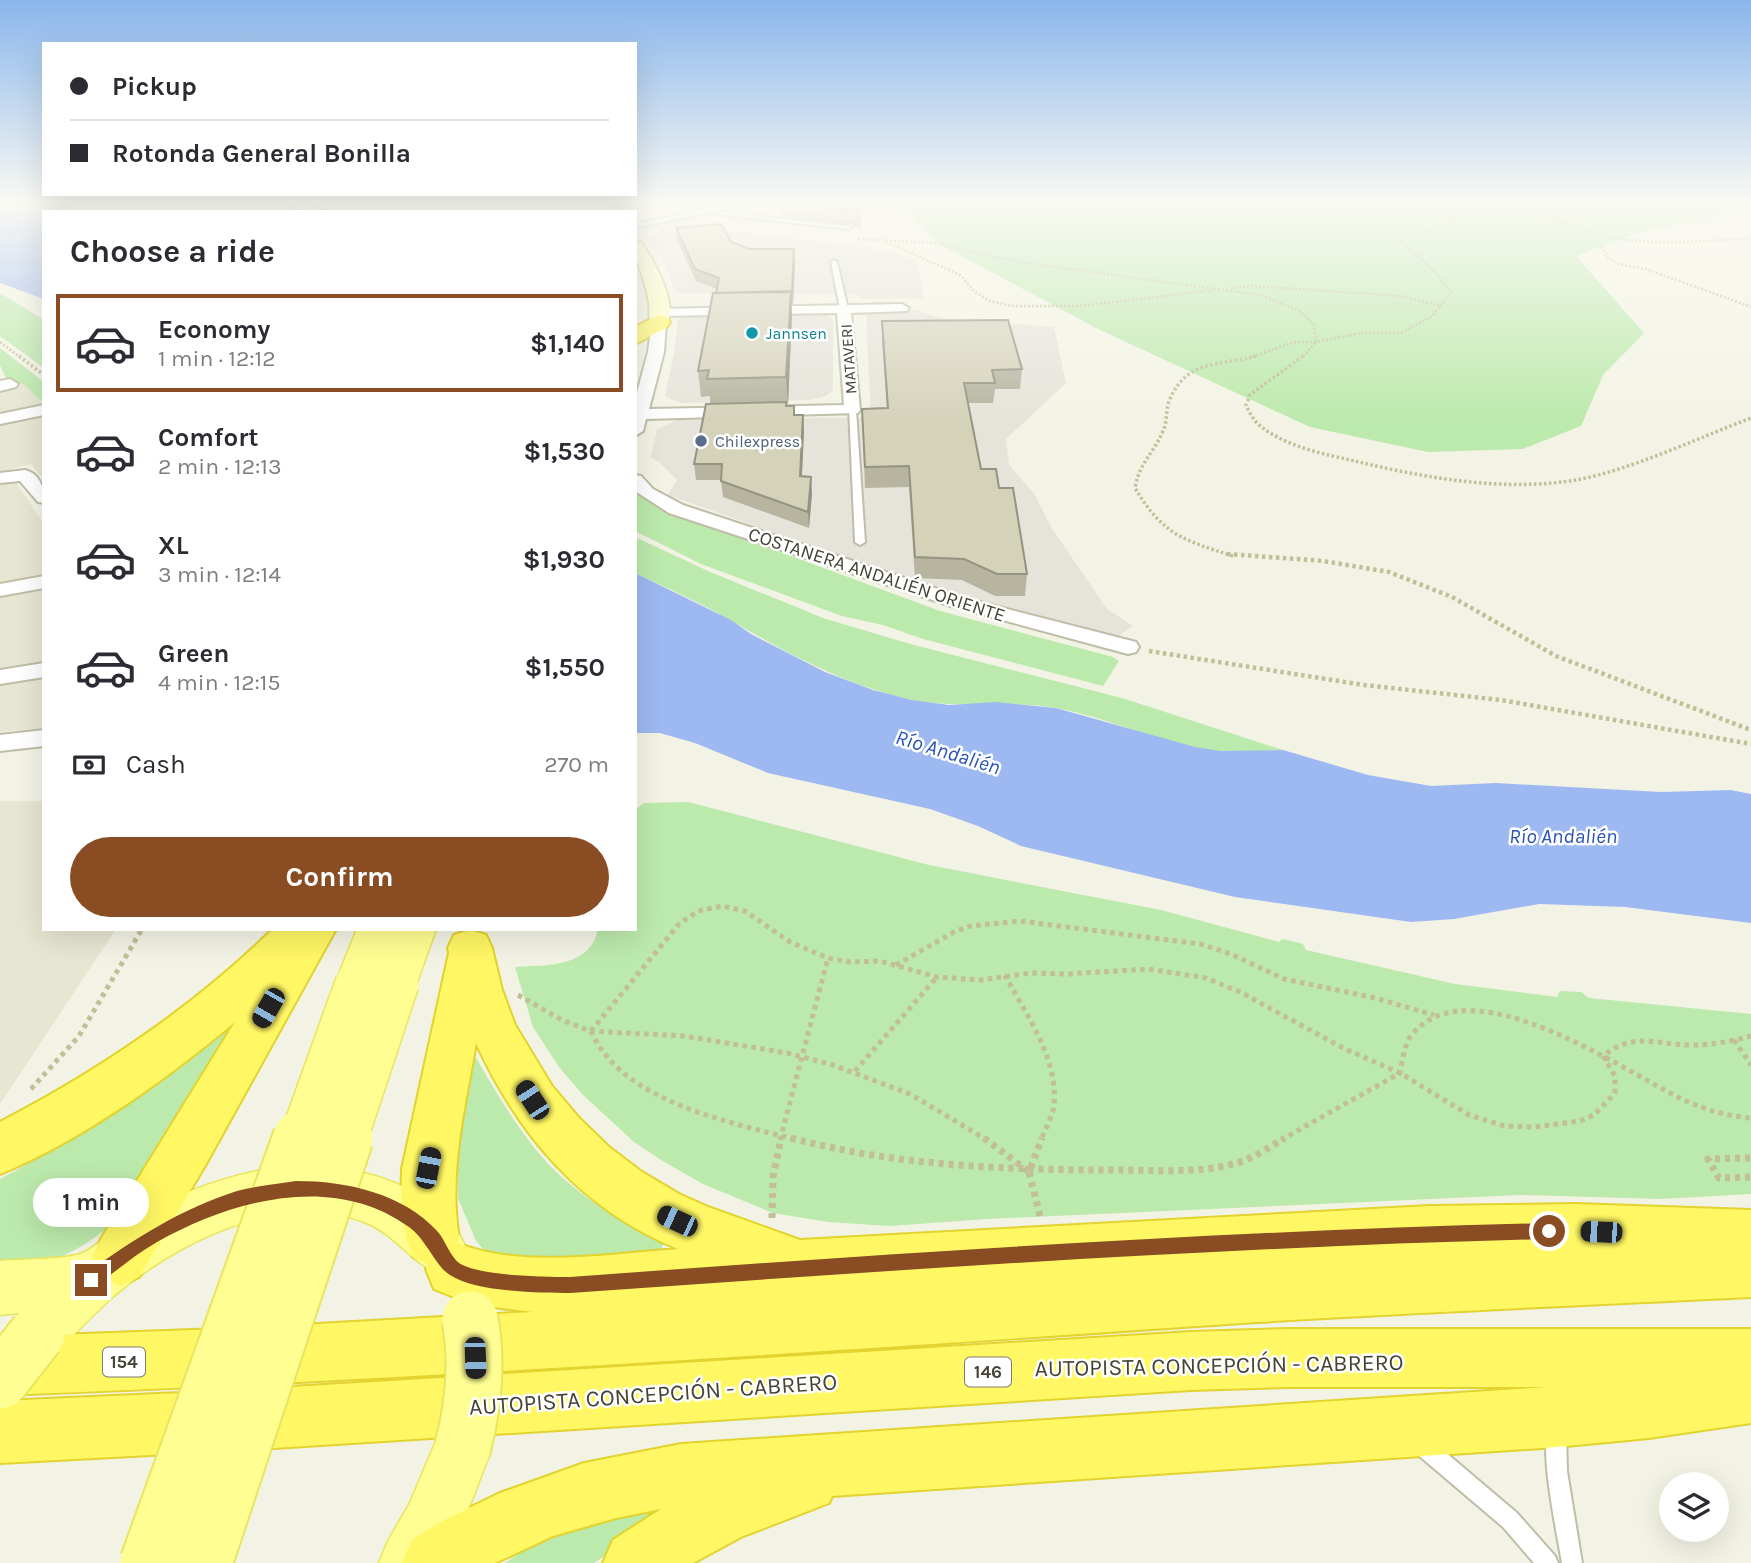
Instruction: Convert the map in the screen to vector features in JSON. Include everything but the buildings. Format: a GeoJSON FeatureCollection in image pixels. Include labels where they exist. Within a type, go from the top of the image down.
{"type":"FeatureCollection","features":[{"type":"Feature","properties":{"kind":"highway"},"geometry":{"type":"LineString","coordinates":[[637,335],[659,317]]}},
{"type":"Feature","properties":{"kind":"highway"},"geometry":{"type":"LineString","coordinates":[[0,1149],[120,1082],[175,1045],[247,983],[299,931]]}},
{"type":"Feature","properties":{"kind":"highway"},"geometry":{"type":"LineString","coordinates":[[105,1269],[188,1147],[313,931]]}},
{"type":"Feature","properties":{"kind":"highway"},"geometry":{"type":"LineString","coordinates":[[472,939],[479,989],[493,1029],[512,1069],[555,1129],[579,1155],[606,1178],[661,1213],[692,1228],[802,1268]]}},
{"type":"Feature","properties":{"kind":"highway"},"geometry":{"type":"LineString","coordinates":[[472,939],[428,1168],[428,1205],[452,1275],[511,1283],[570,1285],[802,1268],[1429,1233],[1576,1231],[1751,1237]]}},
{"type":"Feature","properties":{"kind":"highway","name":"154"},"geometry":{"type":"LineString","coordinates":[[18,1350],[247,1357],[924,1318],[1301,1292],[1751,1269]]}},
{"type":"Feature","properties":{"kind":"highway","name":"AUTOPISTA CONCEPCIÓN - CABRERO"},"geometry":{"type":"LineString","coordinates":[[0,1432],[226,1421],[1191,1361],[1289,1358],[1751,1358]]}},
{"type":"Feature","properties":{"kind":"highway"},"geometry":{"type":"LineString","coordinates":[[435,1563],[480,1535],[535,1510],[580,1493],[626,1482],[681,1475],[1556,1418],[1751,1393]]}},
{"type":"Feature","properties":{"kind":"highway"},"geometry":{"type":"LineString","coordinates":[[636,1563],[654,1549],[758,1497],[827,1475],[884,1462]]}},
{"type":"Feature","properties":{"kind":"main road"},"geometry":{"type":"LineString","coordinates":[[204,1563],[377,984],[378,931]]}},
{"type":"Feature","properties":{"kind":"main road"},"geometry":{"type":"LineString","coordinates":[[148,1563],[377,984],[414,931]]}},
{"type":"Feature","properties":{"kind":"main road"},"geometry":{"type":"LineString","coordinates":[[0,1381],[18,1350],[105,1269],[150,1238],[210,1208],[239,1198],[296,1188],[323,1188],[372,1198],[395,1208],[452,1275],[475,1374],[472,1407],[461,1450],[432,1525],[410,1563]]}},
{"type":"Feature","properties":{"kind":"main road"},"geometry":{"type":"LineString","coordinates":[[0,1288],[105,1269]]}},
{"type":"Feature","properties":{"kind":"street"},"geometry":{"type":"LineString","coordinates":[[650,276],[659,317],[656,352],[638,422],[852,410]]}},
{"type":"Feature","properties":{"kind":"street"},"geometry":{"type":"LineString","coordinates":[[659,317],[902,308]]}},
{"type":"Feature","properties":{"kind":"street","name":"MATAVERI"},"geometry":{"type":"LineString","coordinates":[[844,309],[852,410]]}},
{"type":"Feature","properties":{"kind":"street"},"geometry":{"type":"LineString","coordinates":[[0,419],[42,410]]}},
{"type":"Feature","properties":{"kind":"street"},"geometry":{"type":"LineString","coordinates":[[0,478],[21,474],[27,477],[42,496]]}},
{"type":"Feature","properties":{"kind":"street","name":"COSTANERA ANDALIÉN ORIENTE"},"geometry":{"type":"LineString","coordinates":[[637,482],[647,493],[676,509],[961,603],[1128,646]]}},
{"type":"Feature","properties":{"kind":"street"},"geometry":{"type":"LineString","coordinates":[[0,590],[42,582]]}},
{"type":"Feature","properties":{"kind":"street"},"geometry":{"type":"LineString","coordinates":[[0,677],[42,670]]}},
{"type":"Feature","properties":{"kind":"street"},"geometry":{"type":"LineString","coordinates":[[0,743],[42,738]]}},
{"type":"Feature","properties":{"kind":"lane"},"geometry":{"type":"LineString","coordinates":[[837,276],[844,309]]}},
{"type":"Feature","properties":{"kind":"lane"},"geometry":{"type":"LineString","coordinates":[[852,410],[860,542]]}},
{"type":"Feature","properties":{"kind":"lane"},"geometry":{"type":"LineString","coordinates":[[1556,1418],[1557,1471],[1572,1563]]}},
{"type":"Feature","properties":{"kind":"lane"},"geometry":{"type":"LineString","coordinates":[[1397,1430],[1461,1477],[1510,1520],[1548,1563]]}},
{"type":"Feature","properties":{"kind":"path"},"geometry":{"type":"LineString","coordinates":[[961,276],[974,291],[989,300],[1013,306],[1079,306],[1252,286],[1401,296],[1442,306]]}},
{"type":"Feature","properties":{"kind":"path"},"geometry":{"type":"LineString","coordinates":[[1128,276],[1261,295],[1300,311],[1314,325],[1316,342],[1297,363],[1250,395],[1246,405],[1255,421],[1268,431],[1312,451],[1418,476],[1497,484],[1575,480],[1613,470],[1751,418]]}},
{"type":"Feature","properties":{"kind":"path"},"geometry":{"type":"LineString","coordinates":[[1437,276],[1451,293],[1431,317],[1401,333],[1362,333],[1316,342],[1294,342],[1253,357],[1208,365],[1185,374],[1169,400],[1164,430],[1138,471],[1135,488],[1150,513],[1164,527],[1189,542],[1233,556],[1342,563],[1402,577],[1452,597],[1556,656],[1751,730]]}},
{"type":"Feature","properties":{"kind":"path"},"geometry":{"type":"LineString","coordinates":[[1665,276],[1751,307]]}},
{"type":"Feature","properties":{"kind":"path"},"geometry":{"type":"LineString","coordinates":[[0,342],[42,373]]}},
{"type":"Feature","properties":{"kind":"path"},"geometry":{"type":"LineString","coordinates":[[1128,646],[1177,657],[1303,676],[1502,700],[1751,744]]}},
{"type":"Feature","properties":{"kind":"path"},"geometry":{"type":"LineString","coordinates":[[591,1031],[679,924],[698,911],[710,907],[734,907],[745,911],[790,942],[828,958],[850,962],[880,961],[937,977],[980,980],[1005,975],[1148,969],[1186,973],[1240,992],[1345,1049],[1401,1073],[1469,1115],[1504,1126],[1534,1127],[1580,1121],[1606,1105],[1615,1093],[1615,1076],[1603,1056]]}},
{"type":"Feature","properties":{"kind":"path"},"geometry":{"type":"LineString","coordinates":[[896,965],[954,932],[970,926],[1020,921],[1200,944],[1231,954],[1284,979],[1375,998],[1434,1015],[1470,1010],[1508,1016],[1561,1035],[1680,1098],[1710,1110],[1749,1118],[1751,1127]]}},
{"type":"Feature","properties":{"kind":"path"},"geometry":{"type":"LineString","coordinates":[[21,1099],[79,1035],[141,931]]}},
{"type":"Feature","properties":{"kind":"path"},"geometry":{"type":"LineString","coordinates":[[772,1219],[772,1172],[828,958]]}},
{"type":"Feature","properties":{"kind":"path"},"geometry":{"type":"LineString","coordinates":[[1005,975],[1048,1056],[1054,1075],[1054,1107],[1029,1172],[1041,1223]]}},
{"type":"Feature","properties":{"kind":"path"},"geometry":{"type":"LineString","coordinates":[[855,1071],[937,977]]}},
{"type":"Feature","properties":{"kind":"path"},"geometry":{"type":"LineString","coordinates":[[508,988],[559,1017],[591,1031],[691,1037],[804,1056],[855,1071],[911,1093],[951,1115],[991,1141],[1029,1172]]}},
{"type":"Feature","properties":{"kind":"path"},"geometry":{"type":"LineString","coordinates":[[591,1031],[600,1054],[608,1064],[651,1091],[736,1124],[782,1136],[917,1162],[1029,1172],[1192,1169],[1237,1164],[1401,1073],[1407,1045],[1413,1033],[1434,1015]]}},
{"type":"Feature","properties":{"kind":"path"},"geometry":{"type":"LineString","coordinates":[[1603,1056],[1616,1043],[1641,1038],[1688,1045],[1751,1036]]}},
{"type":"Feature","properties":{"kind":"path"},"geometry":{"type":"LineString","coordinates":[[1734,1040],[1751,1065]]}},
{"type":"Feature","properties":{"kind":"path"},"geometry":{"type":"LineString","coordinates":[[1751,1158],[1708,1160],[1719,1178],[1751,1177]]}},
{"type":"Feature","properties":{"kind":"shaded area"},"geometry":{"type":"Polygon","coordinates":[[[669,276],[920,276],[923,298],[861,299],[855,294],[676,293],[669,276]]]}},
{"type":"Feature","properties":{"kind":"shaded area"},"geometry":{"type":"Polygon","coordinates":[[[916,310],[944,319],[1054,327],[1066,383],[1006,439],[1009,465],[1035,495],[1051,527],[1107,609],[1133,626],[1114,639],[968,601],[668,495],[677,480],[658,461],[651,458],[657,429],[678,420],[871,417],[866,315],[877,311],[916,310]]]}},
{"type":"Feature","properties":{"kind":"shaded area"},"geometry":{"type":"Polygon","coordinates":[[[827,313],[833,320],[833,390],[826,396],[810,400],[682,403],[665,395],[678,319],[691,314],[827,313]]]}},
{"type":"Feature","properties":{"kind":"shaded area"},"geometry":{"type":"Polygon","coordinates":[[[23,384],[42,401],[42,478],[31,464],[0,472],[0,389],[23,384]]]}},
{"type":"Feature","properties":{"kind":"shaded area"},"geometry":{"type":"Polygon","coordinates":[[[16,483],[42,521],[42,577],[0,585],[0,484],[16,483]]]}},
{"type":"Feature","properties":{"kind":"shaded area"},"geometry":{"type":"Polygon","coordinates":[[[42,588],[42,663],[0,671],[0,596],[42,588]]]}},
{"type":"Feature","properties":{"kind":"shaded area"},"geometry":{"type":"Polygon","coordinates":[[[42,673],[42,728],[0,732],[0,680],[42,673]]]}},
{"type":"Feature","properties":{"kind":"shaded area"},"geometry":{"type":"Polygon","coordinates":[[[0,801],[42,801],[42,931],[115,931],[0,1104],[0,801]]]}},
{"type":"Feature","properties":{"kind":"green space"},"geometry":{"type":"Polygon","coordinates":[[[999,276],[1594,276],[1644,333],[1603,375],[1581,426],[1523,449],[1428,452],[1310,427],[1098,329],[999,276]]]}},
{"type":"Feature","properties":{"kind":"green space"},"geometry":{"type":"Polygon","coordinates":[[[0,293],[42,319],[42,367],[0,336],[0,293]]]}},
{"type":"Feature","properties":{"kind":"green space"},"geometry":{"type":"Polygon","coordinates":[[[0,348],[42,380],[42,401],[23,384],[7,381],[0,365],[0,348]]]}},
{"type":"Feature","properties":{"kind":"green space"},"geometry":{"type":"Polygon","coordinates":[[[637,492],[658,507],[940,611],[1113,657],[1119,661],[1103,686],[842,616],[701,564],[637,532],[637,492]]]}},
{"type":"Feature","properties":{"kind":"green space"},"geometry":{"type":"Polygon","coordinates":[[[637,538],[708,571],[823,618],[910,644],[1122,698],[1283,750],[1235,752],[1199,748],[1077,712],[1038,705],[945,704],[908,699],[861,685],[816,666],[707,607],[637,574],[637,538]]]}},
{"type":"Feature","properties":{"kind":"green space"},"geometry":{"type":"Polygon","coordinates":[[[688,802],[929,865],[1161,910],[1279,942],[1283,939],[1303,944],[1306,950],[1455,984],[1557,997],[1560,991],[1581,992],[1589,998],[1751,1014],[1751,1194],[1661,1199],[1520,1195],[987,1219],[890,1226],[828,1222],[773,1213],[703,1184],[634,1142],[583,1095],[559,1067],[533,1027],[515,967],[553,964],[576,958],[586,951],[597,931],[637,931],[637,808],[644,803],[688,802]]]}},
{"type":"Feature","properties":{"kind":"green space"},"geometry":{"type":"Polygon","coordinates":[[[229,1027],[235,1027],[125,1212],[96,1237],[68,1253],[38,1264],[0,1271],[0,1179],[62,1145],[119,1109],[174,1071],[229,1027]]]}},
{"type":"Feature","properties":{"kind":"green space"},"geometry":{"type":"Polygon","coordinates":[[[475,1056],[515,1121],[538,1152],[587,1198],[664,1243],[656,1259],[533,1262],[488,1254],[476,1241],[458,1198],[458,1147],[475,1056]]]}},
{"type":"Feature","properties":{"kind":"green space"},"geometry":{"type":"Polygon","coordinates":[[[656,1500],[662,1520],[594,1563],[505,1563],[542,1539],[656,1500]]]}},
{"type":"Feature","properties":{"kind":"water"},"geometry":{"type":"Polygon","coordinates":[[[0,276],[42,276],[42,298],[0,283],[0,276]]]}},
{"type":"Feature","properties":{"kind":"water","name":"Río Andalién"},"geometry":{"type":"Polygon","coordinates":[[[637,574],[731,620],[751,634],[825,672],[873,690],[912,700],[949,705],[996,702],[1056,708],[1195,747],[1221,751],[1283,750],[1368,775],[1431,786],[1496,783],[1661,792],[1731,790],[1751,794],[1751,923],[1625,907],[1539,904],[1454,919],[1411,922],[1235,897],[1021,846],[978,826],[930,809],[768,773],[695,743],[660,733],[637,733],[637,574]]]}},
{"type":"Feature","properties":{"kind":"place","name":"Jannsen"},"geometry":{"type":"Point","coordinates":[752,333]}},
{"type":"Feature","properties":{"kind":"place","name":"Chilexpress"},"geometry":{"type":"Point","coordinates":[701,441]}},
{"type":"Feature","properties":{"kind":"route"},"geometry":{"type":"LineString","coordinates":[[91,1280],[150,1238],[180,1221],[239,1198],[296,1188],[323,1188],[372,1198],[395,1208],[414,1221],[444,1252],[454,1269],[486,1279],[539,1285],[1385,1235],[1549,1231]]}}]}
